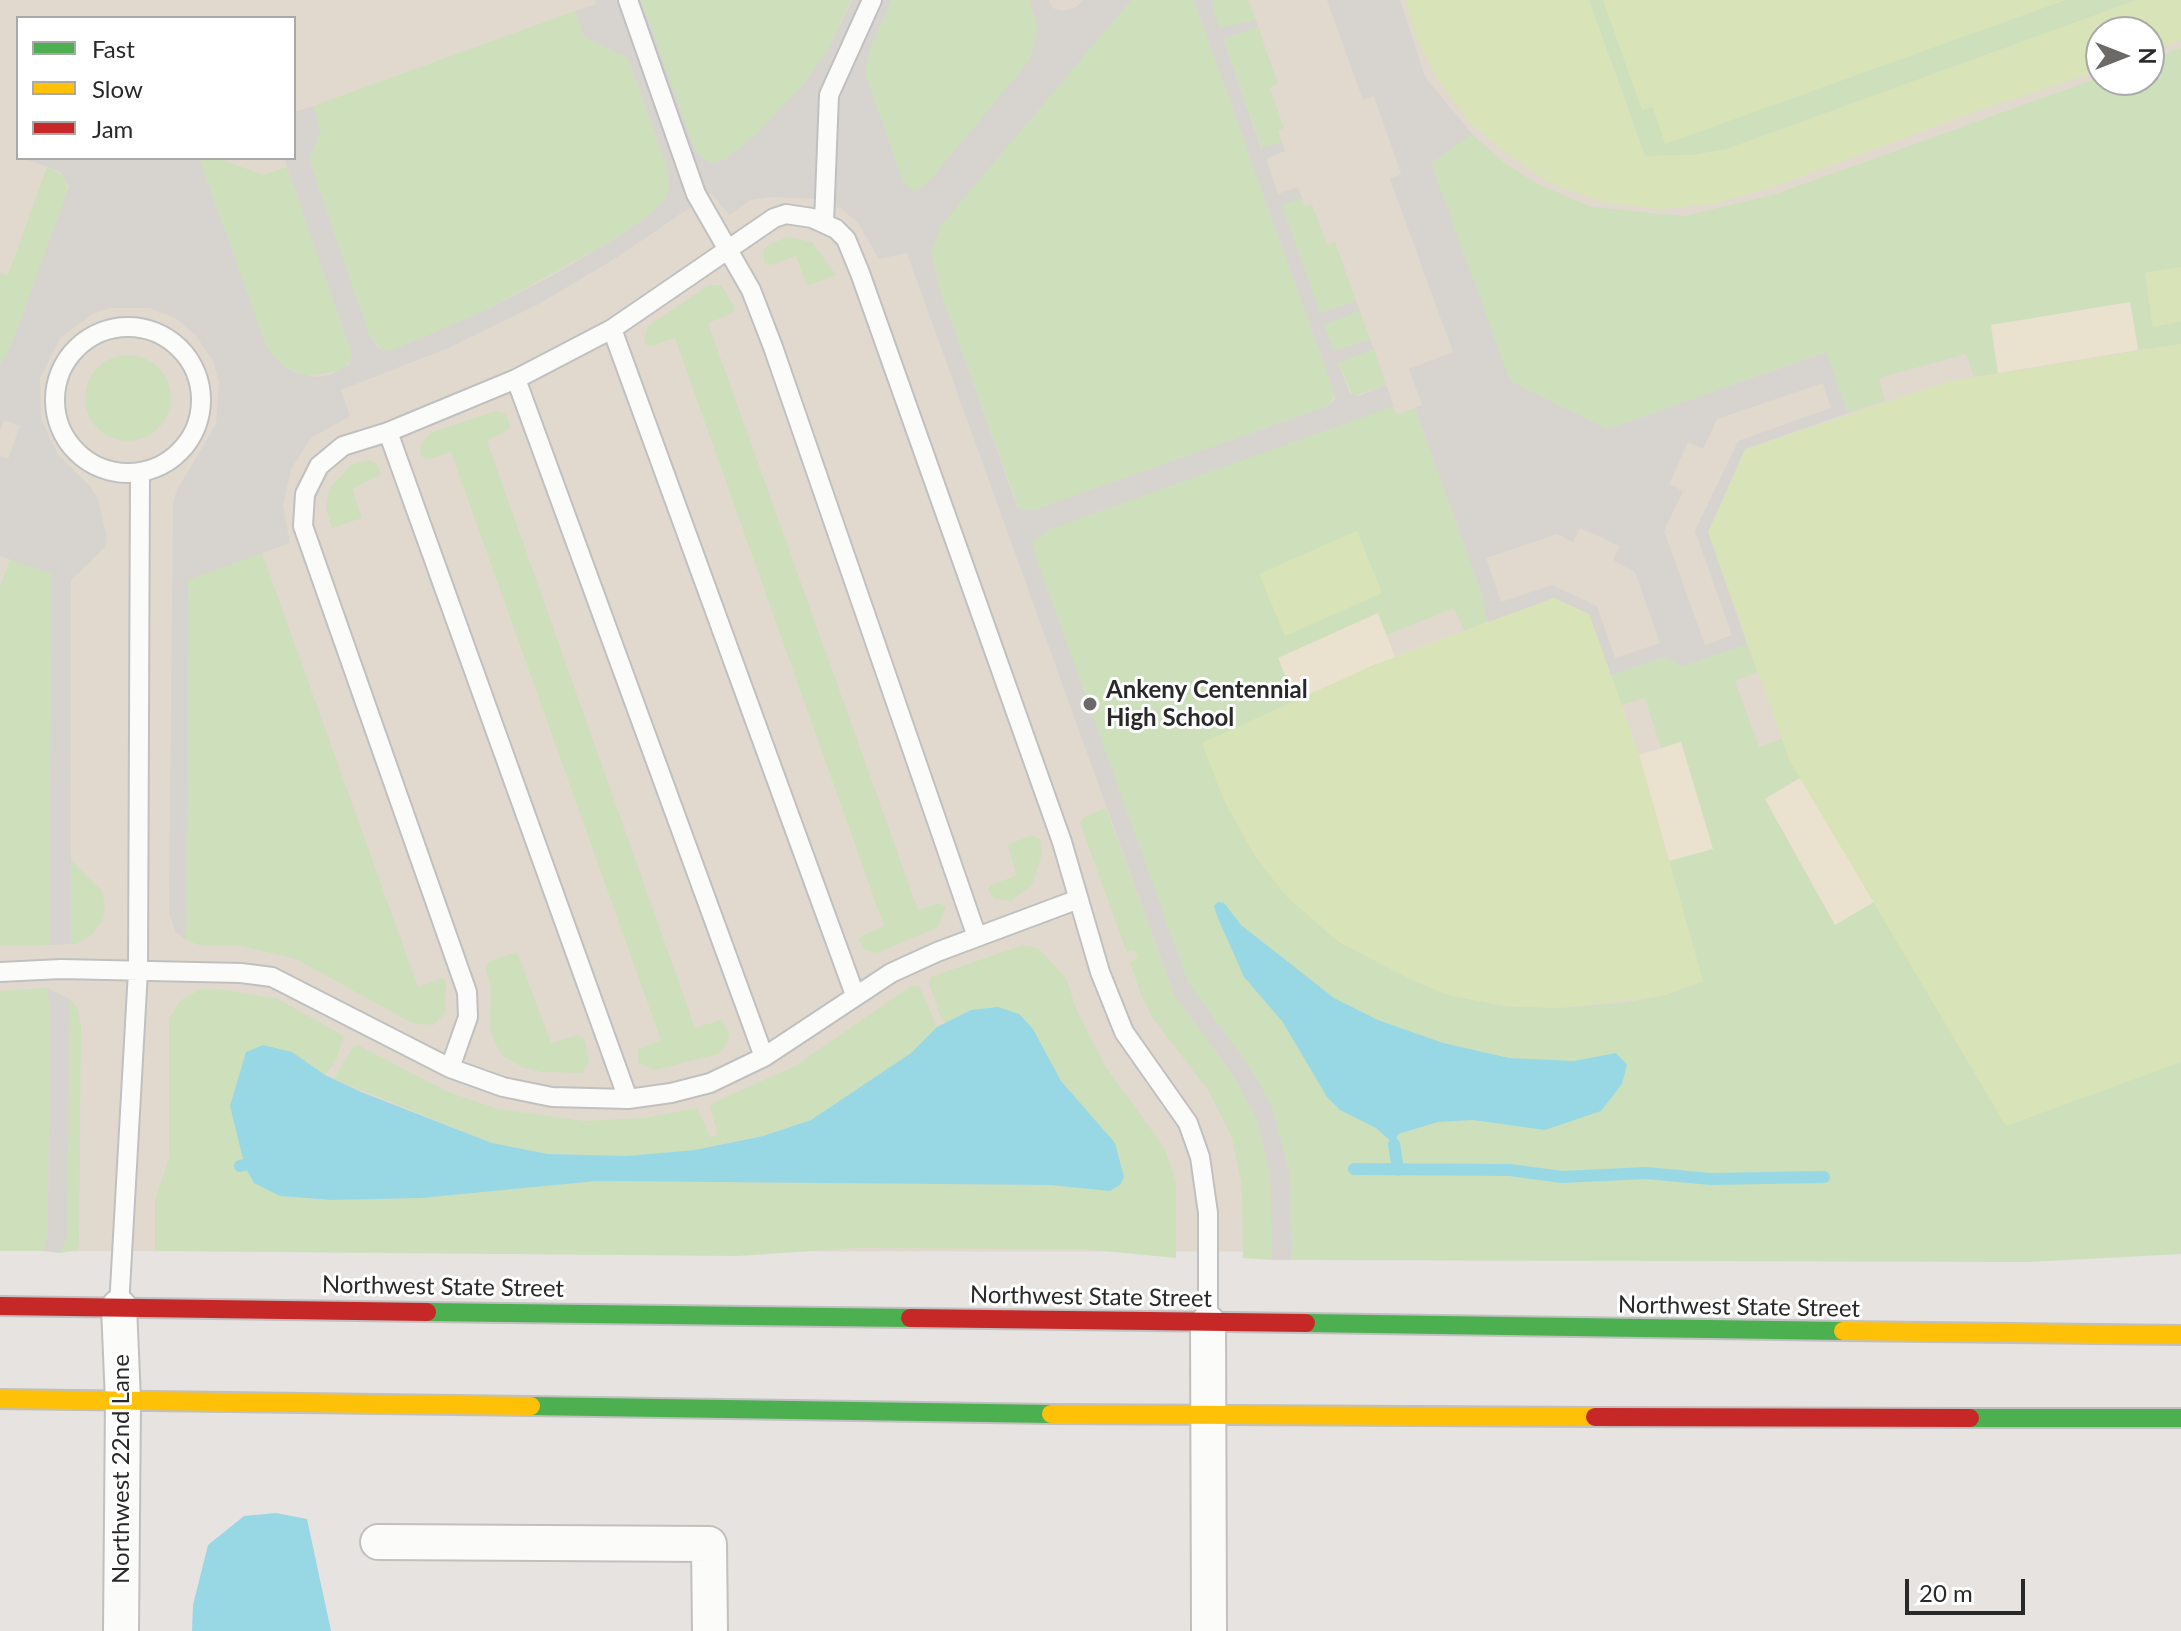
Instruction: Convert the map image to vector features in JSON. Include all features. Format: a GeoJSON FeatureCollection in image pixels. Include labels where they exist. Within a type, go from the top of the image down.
{"type":"FeatureCollection","features":[{"type":"Feature","properties":{"kind":"main road","name":"Northwest State Street"},"geometry":{"type":"LineString","coordinates":[[0,1306],[2181,1335]]}},
{"type":"Feature","properties":{"kind":"main road"},"geometry":{"type":"LineString","coordinates":[[0,1399],[1210,1416],[2181,1418]]}},
{"type":"Feature","properties":{"kind":"street","name":"Northwest 22nd Lane"},"geometry":{"type":"LineString","coordinates":[[119,1307],[123,1401],[121,1631]]}},
{"type":"Feature","properties":{"kind":"street"},"geometry":{"type":"LineString","coordinates":[[1208,1323],[1209,1631]]}},
{"type":"Feature","properties":{"kind":"street"},"geometry":{"type":"LineString","coordinates":[[378,1542],[709,1544],[710,1631]]}},
{"type":"Feature","properties":{"kind":"lane"},"geometry":{"type":"LineString","coordinates":[[628,0],[696,194],[751,290],[773,347],[977,937]]}},
{"type":"Feature","properties":{"kind":"lane"},"geometry":{"type":"LineString","coordinates":[[824,222],[829,95],[872,0]]}},
{"type":"Feature","properties":{"kind":"lane"},"geometry":{"type":"LineString","coordinates":[[450,1068],[468,1017],[467,992],[303,526],[305,494],[319,466],[343,446],[388,432],[516,379],[612,329],[774,218],[786,214],[824,222],[846,239],[860,273],[1062,842],[1076,900],[1124,1032],[1188,1123],[1200,1157],[1208,1213],[1208,1323]]}},
{"type":"Feature","properties":{"kind":"lane"},"geometry":{"type":"LineString","coordinates":[[129,327],[153,331],[175,343],[191,361],[200,384],[201,409],[195,432],[180,453],[161,467],[140,473],[113,473],[91,464],[72,448],[60,428],[56,392],[67,358],[84,341],[105,330],[129,327]]}},
{"type":"Feature","properties":{"kind":"lane"},"geometry":{"type":"LineString","coordinates":[[612,329],[855,995]]}},
{"type":"Feature","properties":{"kind":"lane"},"geometry":{"type":"LineString","coordinates":[[516,379],[764,1057]]}},
{"type":"Feature","properties":{"kind":"lane"},"geometry":{"type":"LineString","coordinates":[[388,432],[628,1099]]}},
{"type":"Feature","properties":{"kind":"lane"},"geometry":{"type":"LineString","coordinates":[[119,1307],[138,971],[140,473]]}},
{"type":"Feature","properties":{"kind":"lane"},"geometry":{"type":"LineString","coordinates":[[0,972],[138,971],[272,977],[450,1068],[503,1087],[552,1097],[628,1099],[710,1083],[764,1057],[891,973],[1076,900]]}},
{"type":"Feature","properties":{"kind":"shaded area","name":"Ankeny Centennial High School"},"geometry":{"type":"Polygon","coordinates":[[[0,0],[2181,0],[2181,1252],[0,1251],[0,0]]]}},
{"type":"Feature","properties":{"kind":"shaded area"},"geometry":{"type":"Polygon","coordinates":[[[595,0],[641,0],[696,153],[713,164],[728,158],[756,134],[803,85],[827,52],[852,0],[891,0],[868,54],[865,73],[903,182],[914,192],[927,184],[1029,61],[1038,29],[1029,0],[1049,0],[1053,8],[1062,11],[1077,7],[1083,0],[1131,0],[941,225],[931,251],[939,287],[1018,509],[1034,510],[1328,406],[1334,401],[1335,395],[1194,0],[1211,0],[1219,28],[1256,20],[1258,27],[1223,39],[1261,148],[1282,142],[1285,151],[1266,159],[1278,194],[1298,187],[1302,198],[1282,205],[1320,313],[1356,301],[1360,311],[1324,325],[1334,351],[1370,339],[1374,349],[1338,363],[1350,394],[1358,396],[1386,385],[1394,406],[1048,530],[1031,543],[1188,982],[1251,1069],[1272,1107],[1290,1174],[1291,1260],[1272,1260],[1270,1172],[1257,1119],[1234,1076],[1174,994],[907,253],[879,259],[858,223],[843,210],[818,199],[770,197],[751,200],[729,215],[711,193],[616,258],[537,305],[448,348],[341,390],[350,416],[311,438],[291,469],[283,505],[290,543],[188,580],[186,940],[175,931],[169,912],[173,503],[177,490],[216,424],[219,382],[213,361],[195,334],[175,318],[150,308],[111,308],[94,313],[61,337],[40,378],[41,419],[58,455],[89,485],[98,499],[107,540],[105,547],[71,580],[71,944],[49,945],[52,574],[0,556],[0,456],[8,459],[20,426],[4,420],[0,430],[0,365],[11,346],[69,187],[61,172],[28,160],[200,160],[267,348],[280,364],[297,373],[315,377],[330,375],[349,365],[352,354],[285,160],[296,160],[296,111],[313,106],[321,131],[309,159],[370,337],[378,348],[391,351],[484,311],[553,275],[613,240],[651,214],[665,200],[669,189],[668,170],[628,58],[584,37],[575,11],[596,4],[595,0]]]}},
{"type":"Feature","properties":{"kind":"shaded area"},"geometry":{"type":"Polygon","coordinates":[[[1327,0],[1400,0],[1425,77],[1472,134],[1431,163],[1510,381],[1608,429],[1826,352],[1848,413],[1745,449],[1708,532],[1747,644],[1684,666],[1665,657],[1611,675],[1589,614],[1554,598],[1488,622],[1483,606],[1486,605],[1415,408],[1422,405],[1409,369],[1453,352],[1390,179],[1401,174],[1374,96],[1363,100],[1327,0]],[[1823,383],[1717,419],[1703,449],[1688,442],[1669,484],[1683,491],[1664,531],[1705,645],[1732,635],[1695,531],[1738,441],[1831,408],[1823,383]],[[1580,528],[1573,542],[1557,534],[1486,558],[1501,602],[1552,585],[1597,606],[1615,658],[1660,643],[1635,572],[1613,560],[1620,546],[1580,528]]]}},
{"type":"Feature","properties":{"kind":"shaded area"},"geometry":{"type":"Polygon","coordinates":[[[47,988],[70,999],[67,1237],[60,1253],[43,1251],[48,1235],[50,1007],[47,988]]]}},
{"type":"Feature","properties":{"kind":"green space"},"geometry":{"type":"Polygon","coordinates":[[[641,0],[851,0],[827,52],[803,85],[756,134],[728,158],[713,164],[696,153],[641,0]]]}},
{"type":"Feature","properties":{"kind":"green space"},"geometry":{"type":"Polygon","coordinates":[[[891,0],[1029,0],[1038,29],[1036,44],[1027,65],[927,184],[914,192],[903,182],[865,73],[868,54],[891,0]]]}},
{"type":"Feature","properties":{"kind":"green space"},"geometry":{"type":"Polygon","coordinates":[[[1131,0],[1194,0],[1335,395],[1328,406],[1034,510],[1019,509],[939,287],[931,251],[941,225],[1131,0]]]}},
{"type":"Feature","properties":{"kind":"green space"},"geometry":{"type":"Polygon","coordinates":[[[1210,0],[1248,0],[1256,20],[1219,28],[1210,0]]]}},
{"type":"Feature","properties":{"kind":"green space"},"geometry":{"type":"Polygon","coordinates":[[[1406,0],[1589,0],[1645,156],[1693,155],[1727,149],[2085,19],[2085,75],[1966,115],[1773,187],[1711,204],[1660,209],[1604,202],[1550,183],[1511,156],[1469,122],[1436,76],[1415,35],[1406,0]]]}},
{"type":"Feature","properties":{"kind":"green space"},"geometry":{"type":"Polygon","coordinates":[[[1589,0],[1603,0],[1642,109],[1653,106],[1666,143],[2065,0],[2137,0],[2085,16],[2085,19],[1727,149],[1693,155],[1645,156],[1589,0]]]}},
{"type":"Feature","properties":{"kind":"green space"},"geometry":{"type":"Polygon","coordinates":[[[1603,0],[2065,0],[1665,144],[1653,107],[1642,110],[1603,0]]]}},
{"type":"Feature","properties":{"kind":"green space"},"geometry":{"type":"Polygon","coordinates":[[[2137,0],[2181,0],[2181,40],[2165,46],[2165,16],[2093,16],[2137,0]]]}},
{"type":"Feature","properties":{"kind":"green space"},"geometry":{"type":"Polygon","coordinates":[[[575,11],[584,37],[628,58],[668,170],[669,189],[665,200],[651,214],[613,240],[484,311],[391,351],[382,350],[370,337],[309,159],[321,131],[313,106],[575,11]]]}},
{"type":"Feature","properties":{"kind":"green space"},"geometry":{"type":"Polygon","coordinates":[[[1258,27],[1278,84],[1270,88],[1284,128],[1278,131],[1282,142],[1262,148],[1223,39],[1258,27]]]}},
{"type":"Feature","properties":{"kind":"green space"},"geometry":{"type":"Polygon","coordinates":[[[2181,48],[2181,267],[2145,273],[2153,327],[2181,321],[2181,344],[2138,350],[2130,302],[1991,325],[1998,373],[1974,377],[1966,354],[1879,378],[1885,401],[1848,413],[1825,352],[1608,429],[1509,381],[1431,163],[1472,134],[1503,162],[1534,182],[1591,207],[1685,216],[1776,194],[2085,83],[2085,96],[2165,96],[2165,54],[2181,48]]]}},
{"type":"Feature","properties":{"kind":"green space"},"geometry":{"type":"Polygon","coordinates":[[[200,160],[222,160],[264,175],[287,167],[352,353],[351,361],[341,371],[306,376],[280,364],[267,348],[200,160]]]}},
{"type":"Feature","properties":{"kind":"green space"},"geometry":{"type":"Polygon","coordinates":[[[47,167],[65,176],[68,192],[11,346],[0,365],[0,273],[8,275],[47,167]]]}},
{"type":"Feature","properties":{"kind":"green space"},"geometry":{"type":"Polygon","coordinates":[[[1302,198],[1304,206],[1312,204],[1327,245],[1335,242],[1356,301],[1320,313],[1282,205],[1302,198]]]}},
{"type":"Feature","properties":{"kind":"green space"},"geometry":{"type":"Polygon","coordinates":[[[787,237],[812,242],[836,275],[807,286],[796,256],[772,265],[764,263],[763,251],[768,245],[787,237]]]}},
{"type":"Feature","properties":{"kind":"green space"},"geometry":{"type":"Polygon","coordinates":[[[2181,267],[2181,321],[2153,327],[2145,273],[2181,267]]]}},
{"type":"Feature","properties":{"kind":"green space"},"geometry":{"type":"Polygon","coordinates":[[[709,285],[721,285],[735,307],[731,314],[708,323],[918,910],[939,903],[946,907],[938,927],[877,953],[864,950],[858,938],[884,926],[675,338],[652,346],[646,345],[644,339],[648,326],[709,285]]]}},
{"type":"Feature","properties":{"kind":"green space"},"geometry":{"type":"Polygon","coordinates":[[[1360,311],[1370,339],[1334,351],[1324,325],[1360,311]]]}},
{"type":"Feature","properties":{"kind":"green space"},"geometry":{"type":"Polygon","coordinates":[[[2181,344],[2181,1062],[2006,1126],[1790,761],[1708,533],[1745,449],[1948,382],[2181,344]]]}},
{"type":"Feature","properties":{"kind":"green space"},"geometry":{"type":"Polygon","coordinates":[[[1374,349],[1386,385],[1353,396],[1338,362],[1374,349]]]}},
{"type":"Feature","properties":{"kind":"green space"},"geometry":{"type":"Polygon","coordinates":[[[120,355],[136,355],[159,367],[168,381],[171,398],[168,415],[159,429],[136,441],[120,441],[104,434],[92,422],[85,406],[85,390],[92,374],[104,362],[120,355]]]}},
{"type":"Feature","properties":{"kind":"green space"},"geometry":{"type":"Polygon","coordinates":[[[1393,406],[1397,415],[1415,408],[1486,605],[1483,607],[1488,622],[1464,631],[1454,608],[1386,635],[1377,614],[1278,658],[1296,701],[1203,743],[1224,800],[1255,856],[1288,898],[1339,942],[1414,981],[1449,995],[1504,1006],[1559,1008],[1662,996],[1703,982],[1669,861],[1712,848],[1681,742],[1661,748],[1645,698],[1621,705],[1611,675],[1665,657],[1684,666],[1747,644],[1757,672],[1735,681],[1759,747],[1782,739],[1800,778],[1765,799],[1835,924],[1874,902],[2006,1125],[2181,1061],[2181,1254],[2028,1262],[1291,1260],[1290,1174],[1272,1107],[1231,1041],[1188,982],[1031,543],[1048,530],[1393,406]]]}},
{"type":"Feature","properties":{"kind":"green space"},"geometry":{"type":"Polygon","coordinates":[[[496,411],[506,414],[511,428],[487,441],[695,1028],[721,1020],[729,1031],[728,1043],[718,1054],[655,1070],[639,1063],[638,1049],[661,1040],[451,452],[426,460],[420,454],[421,444],[430,433],[496,411]]]}},
{"type":"Feature","properties":{"kind":"green space"},"geometry":{"type":"Polygon","coordinates":[[[368,460],[376,463],[381,474],[352,489],[362,518],[332,528],[326,507],[329,489],[351,465],[368,460]]]}},
{"type":"Feature","properties":{"kind":"green space"},"geometry":{"type":"Polygon","coordinates":[[[1357,531],[1382,593],[1285,636],[1259,574],[1357,531]]]}},
{"type":"Feature","properties":{"kind":"green space"},"geometry":{"type":"Polygon","coordinates":[[[262,553],[418,987],[443,978],[446,981],[445,1013],[434,1025],[412,1023],[296,959],[241,946],[201,946],[186,940],[188,580],[262,553]]]}},
{"type":"Feature","properties":{"kind":"green space"},"geometry":{"type":"Polygon","coordinates":[[[10,559],[52,573],[49,945],[0,946],[0,587],[10,559]]]}},
{"type":"Feature","properties":{"kind":"green space"},"geometry":{"type":"Polygon","coordinates":[[[1554,598],[1589,614],[1639,754],[1703,981],[1662,996],[1559,1008],[1504,1006],[1449,995],[1414,981],[1339,942],[1288,898],[1255,856],[1224,800],[1202,743],[1376,664],[1554,598]]]}},
{"type":"Feature","properties":{"kind":"green space"},"geometry":{"type":"Polygon","coordinates":[[[1106,808],[1174,994],[1234,1076],[1257,1119],[1270,1172],[1272,1260],[1243,1258],[1242,1187],[1232,1138],[1208,1090],[1152,1017],[1142,997],[1130,962],[1138,958],[1134,950],[1127,953],[1080,823],[1084,817],[1106,808]]]}},
{"type":"Feature","properties":{"kind":"green space"},"geometry":{"type":"Polygon","coordinates":[[[1032,835],[1040,839],[1042,854],[1032,885],[1011,901],[994,899],[988,889],[991,885],[1017,875],[1007,845],[1032,835]]]}},
{"type":"Feature","properties":{"kind":"green space"},"geometry":{"type":"Polygon","coordinates":[[[70,859],[102,891],[105,906],[103,919],[93,934],[76,944],[71,944],[69,933],[70,859]]]}},
{"type":"Feature","properties":{"kind":"green space"},"geometry":{"type":"Polygon","coordinates":[[[1023,945],[1038,948],[1066,978],[1077,1011],[1105,1066],[1164,1147],[1176,1181],[1176,1258],[1084,1249],[856,1248],[738,1256],[155,1251],[155,1200],[169,1158],[169,1019],[181,1000],[199,990],[221,989],[278,999],[344,1036],[336,1061],[325,1075],[292,1052],[280,1196],[332,1200],[421,1198],[597,1181],[1049,1185],[1110,1191],[1082,1107],[1061,1081],[1033,1029],[971,1010],[945,1023],[941,1018],[929,983],[931,977],[1023,945]]]}},
{"type":"Feature","properties":{"kind":"green space"},"geometry":{"type":"Polygon","coordinates":[[[517,952],[551,1043],[578,1035],[584,1039],[589,1061],[582,1073],[541,1072],[522,1067],[503,1056],[496,1045],[490,1028],[491,990],[486,969],[488,962],[517,952]]]}},
{"type":"Feature","properties":{"kind":"green space"},"geometry":{"type":"Polygon","coordinates":[[[911,986],[919,986],[937,1027],[911,1053],[811,1120],[763,1136],[696,1150],[626,1156],[548,1154],[492,1143],[334,1079],[352,1048],[358,1045],[448,1092],[498,1109],[584,1121],[644,1118],[697,1108],[711,1138],[718,1134],[710,1108],[713,1103],[795,1066],[911,986]]]}},
{"type":"Feature","properties":{"kind":"green space"},"geometry":{"type":"Polygon","coordinates":[[[47,988],[50,1007],[48,1235],[43,1251],[0,1251],[0,991],[47,988]]]}},
{"type":"Feature","properties":{"kind":"green space"},"geometry":{"type":"Polygon","coordinates":[[[70,999],[77,1008],[81,1025],[79,1240],[78,1250],[60,1253],[67,1237],[70,999]]]}},
{"type":"Feature","properties":{"kind":"sand"},"geometry":{"type":"Polygon","coordinates":[[[2130,302],[2138,350],[1998,373],[1991,325],[2130,302]]]}},
{"type":"Feature","properties":{"kind":"sand"},"geometry":{"type":"Polygon","coordinates":[[[1554,598],[1589,614],[1639,755],[1681,742],[1713,849],[1669,861],[1644,773],[1376,664],[1296,701],[1278,658],[1378,613],[1395,657],[1554,598]]]}},
{"type":"Feature","properties":{"kind":"sand"},"geometry":{"type":"Polygon","coordinates":[[[1800,778],[1874,902],[1835,925],[1765,799],[1800,778]]]}},
{"type":"Feature","properties":{"kind":"water"},"geometry":{"type":"Polygon","coordinates":[[[1218,902],[1224,903],[1241,925],[1334,998],[1378,1020],[1443,1043],[1509,1058],[1574,1061],[1616,1053],[1627,1065],[1622,1084],[1601,1111],[1545,1130],[1473,1120],[1438,1122],[1398,1134],[1394,1144],[1376,1128],[1340,1110],[1327,1097],[1282,1021],[1244,977],[1217,916],[1214,906],[1218,902]]]}},
{"type":"Feature","properties":{"kind":"water"},"geometry":{"type":"Polygon","coordinates":[[[998,1007],[1019,1014],[1033,1029],[1061,1081],[1115,1143],[1124,1177],[1120,1185],[1110,1191],[1049,1185],[597,1181],[421,1198],[332,1200],[280,1196],[254,1183],[245,1167],[230,1106],[246,1052],[263,1045],[292,1052],[325,1075],[361,1092],[492,1143],[548,1154],[626,1156],[695,1150],[763,1136],[811,1120],[911,1053],[937,1027],[971,1010],[998,1007]]]}},
{"type":"Feature","properties":{"kind":"water"},"geometry":{"type":"Polygon","coordinates":[[[276,1513],[307,1519],[331,1631],[192,1631],[193,1605],[208,1545],[244,1516],[276,1513]]]}},
{"type":"Feature","properties":{"kind":"waterway"},"geometry":{"type":"LineString","coordinates":[[1394,1144],[1398,1170]]}},
{"type":"Feature","properties":{"kind":"waterway"},"geometry":{"type":"LineString","coordinates":[[240,1166],[260,1161]]}},
{"type":"Feature","properties":{"kind":"waterway"},"geometry":{"type":"LineString","coordinates":[[1354,1169],[1510,1170],[1562,1177],[1646,1173],[1711,1179],[1824,1177]]}},
{"type":"Feature","properties":{"kind":"traffic: fast"},"geometry":{"type":"LineString","coordinates":[[427,1312],[910,1318]]}},
{"type":"Feature","properties":{"kind":"traffic: fast"},"geometry":{"type":"LineString","coordinates":[[1306,1323],[1843,1331]]}},
{"type":"Feature","properties":{"kind":"traffic: fast"},"geometry":{"type":"LineString","coordinates":[[531,1406],[1051,1414]]}},
{"type":"Feature","properties":{"kind":"traffic: fast"},"geometry":{"type":"LineString","coordinates":[[1970,1418],[2181,1418]]}},
{"type":"Feature","properties":{"kind":"traffic: slow"},"geometry":{"type":"LineString","coordinates":[[1843,1331],[2181,1335]]}},
{"type":"Feature","properties":{"kind":"traffic: slow"},"geometry":{"type":"LineString","coordinates":[[0,1399],[531,1406]]}},
{"type":"Feature","properties":{"kind":"traffic: slow"},"geometry":{"type":"LineString","coordinates":[[1051,1414],[1595,1417]]}},
{"type":"Feature","properties":{"kind":"traffic: jam"},"geometry":{"type":"LineString","coordinates":[[0,1306],[427,1312]]}},
{"type":"Feature","properties":{"kind":"traffic: jam"},"geometry":{"type":"LineString","coordinates":[[910,1318],[1306,1323]]}},
{"type":"Feature","properties":{"kind":"traffic: jam"},"geometry":{"type":"LineString","coordinates":[[1595,1417],[1970,1418]]}},
{"type":"Feature","properties":{"kind":"place","name":"Ankeny Centennial High School"},"geometry":{"type":"Point","coordinates":[1090,704]}}]}
